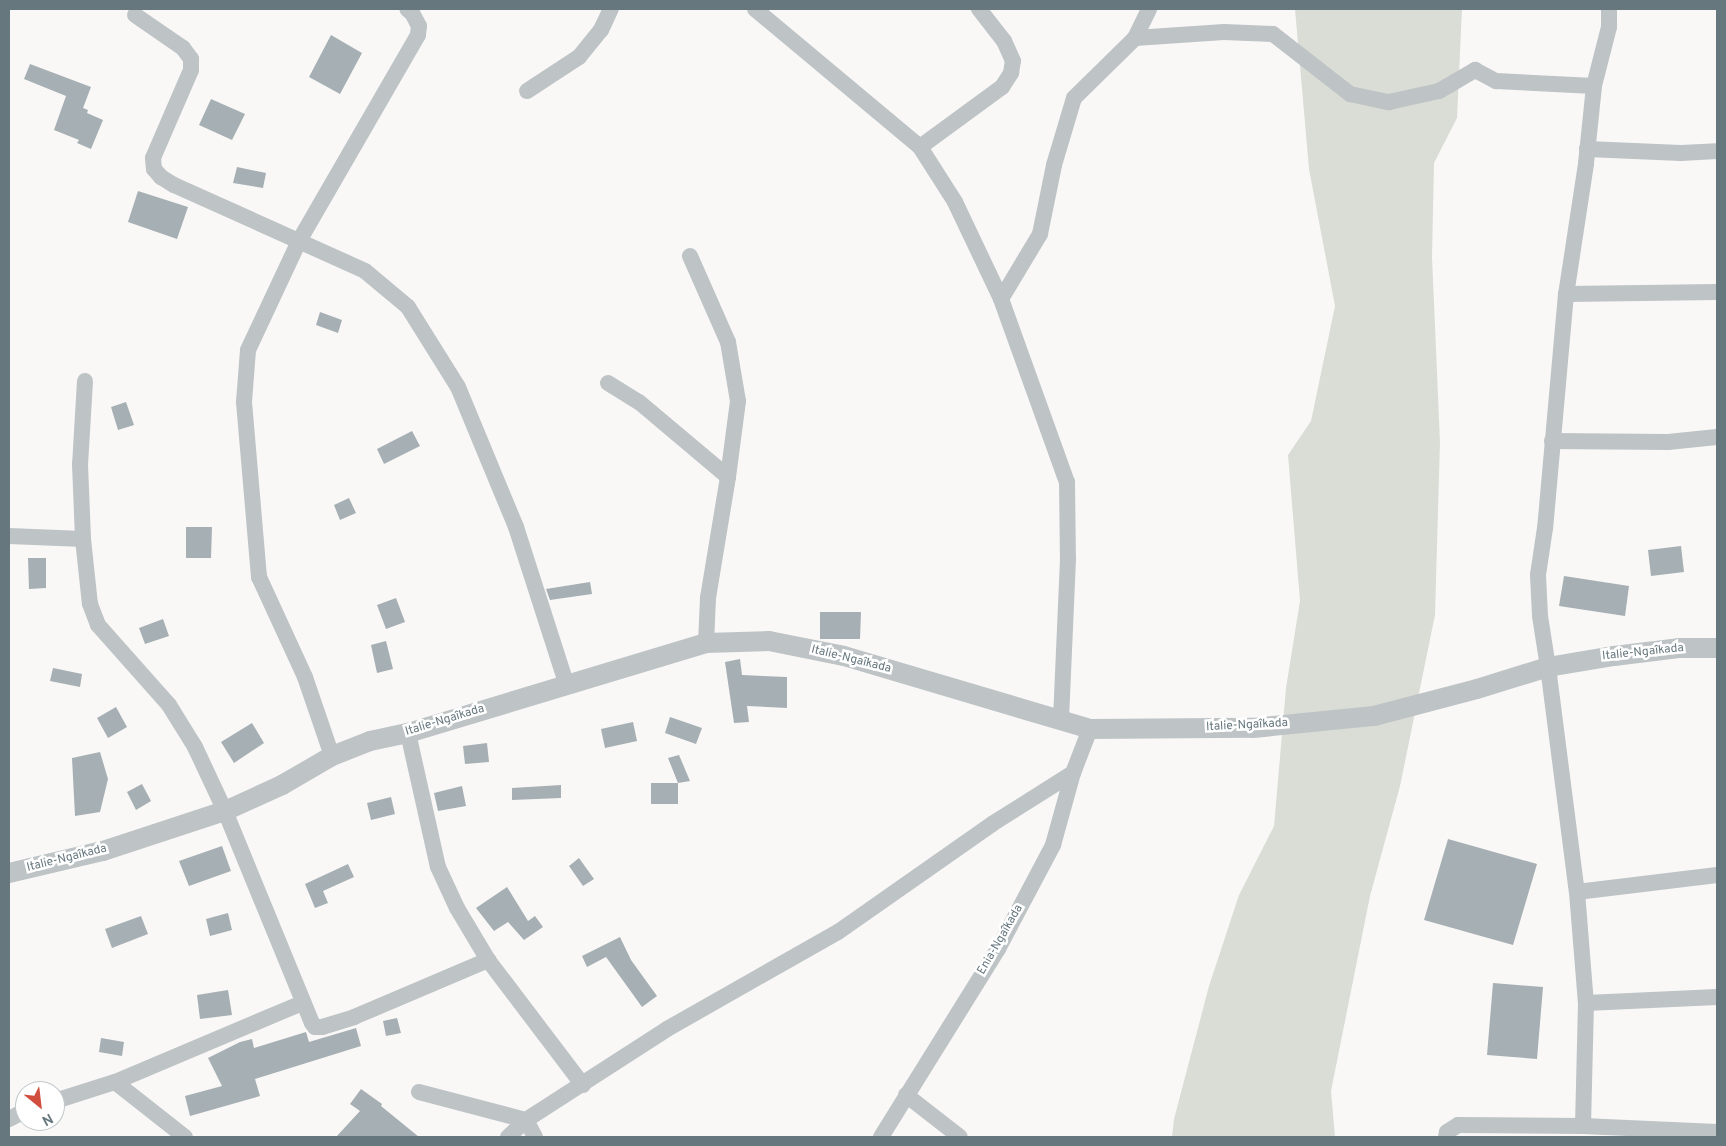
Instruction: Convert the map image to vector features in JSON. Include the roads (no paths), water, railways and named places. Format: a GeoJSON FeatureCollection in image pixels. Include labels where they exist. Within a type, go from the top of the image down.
{"type":"FeatureCollection","features":[{"type":"Feature","properties":{"kind":"street"},"geometry":{"type":"LineString","coordinates":[[332,756],[305,677],[259,577],[244,402],[248,350],[299,241],[418,35],[419,26],[412,12],[407,9]]}},
{"type":"Feature","properties":{"kind":"street"},"geometry":{"type":"LineString","coordinates":[[527,91],[580,57],[601,30],[611,9]]}},
{"type":"Feature","properties":{"kind":"street"},"geometry":{"type":"LineString","coordinates":[[755,9],[920,146],[955,202],[1001,299],[1067,482],[1068,560],[1062,719]]}},
{"type":"Feature","properties":{"kind":"street"},"geometry":{"type":"LineString","coordinates":[[920,146],[1002,87],[1011,73],[1013,61],[1004,41],[979,9]]}},
{"type":"Feature","properties":{"kind":"street"},"geometry":{"type":"LineString","coordinates":[[1001,299],[1040,234],[1054,165],[1074,98],[1136,38],[1148,9]]}},
{"type":"Feature","properties":{"kind":"street"},"geometry":{"type":"LineString","coordinates":[[1583,1126],[1586,1003],[1577,892],[1540,616],[1538,575],[1545,528],[1566,294],[1594,86],[1609,27],[1608,9]]}},
{"type":"Feature","properties":{"kind":"street"},"geometry":{"type":"LineString","coordinates":[[135,15],[183,48],[191,59],[191,70],[153,158],[154,169],[161,177],[174,185],[365,271],[408,307],[458,387],[516,527],[566,683]]}},
{"type":"Feature","properties":{"kind":"street"},"geometry":{"type":"LineString","coordinates":[[1136,38],[1224,32],[1273,34],[1350,94],[1389,102],[1439,91],[1475,70],[1496,81],[1594,86]]}},
{"type":"Feature","properties":{"kind":"street"},"geometry":{"type":"LineString","coordinates":[[1587,149],[1680,153],[1717,151]]}},
{"type":"Feature","properties":{"kind":"street"},"geometry":{"type":"LineString","coordinates":[[690,256],[728,342],[738,401],[708,598],[706,643]]}},
{"type":"Feature","properties":{"kind":"street"},"geometry":{"type":"LineString","coordinates":[[1566,294],[1717,292]]}},
{"type":"Feature","properties":{"kind":"street"},"geometry":{"type":"LineString","coordinates":[[85,381],[80,464],[83,539],[90,604],[98,625],[169,705],[195,747],[225,812],[302,1003],[316,1027],[322,1028],[354,1017],[488,960]]}},
{"type":"Feature","properties":{"kind":"street"},"geometry":{"type":"LineString","coordinates":[[608,383],[639,402],[728,476]]}},
{"type":"Feature","properties":{"kind":"street"},"geometry":{"type":"LineString","coordinates":[[1552,442],[1668,442],[1717,437]]}},
{"type":"Feature","properties":{"kind":"street"},"geometry":{"type":"LineString","coordinates":[[9,536],[83,539]]}},
{"type":"Feature","properties":{"kind":"street","name":"Italie-Ngaîkada"},"geometry":{"type":"LineString","coordinates":[[9,873],[102,851],[225,812],[282,785],[332,756],[370,742],[408,733],[566,683],[706,643],[769,641],[844,656],[1062,719],[1090,729],[1253,728],[1374,716],[1477,689],[1548,667],[1670,649],[1717,648]]}},
{"type":"Feature","properties":{"kind":"street","name":"Enia-Ngaîkada"},"geometry":{"type":"LineString","coordinates":[[881,1137],[998,949],[1053,845],[1074,774],[1090,729]]}},
{"type":"Feature","properties":{"kind":"street"},"geometry":{"type":"LineString","coordinates":[[408,733],[438,866],[457,908],[488,960],[583,1084]]}},
{"type":"Feature","properties":{"kind":"street"},"geometry":{"type":"LineString","coordinates":[[508,1137],[526,1120],[667,1029],[838,932],[992,824],[1074,774]]}},
{"type":"Feature","properties":{"kind":"street"},"geometry":{"type":"LineString","coordinates":[[1577,892],[1717,875]]}},
{"type":"Feature","properties":{"kind":"street"},"geometry":{"type":"LineString","coordinates":[[1586,1003],[1717,997]]}},
{"type":"Feature","properties":{"kind":"street"},"geometry":{"type":"LineString","coordinates":[[65,1098],[115,1082],[302,1003]]}},
{"type":"Feature","properties":{"kind":"street"},"geometry":{"type":"LineString","coordinates":[[115,1082],[185,1137]]}},
{"type":"Feature","properties":{"kind":"street"},"geometry":{"type":"LineString","coordinates":[[419,1092],[526,1120],[535,1137]]}},
{"type":"Feature","properties":{"kind":"street"},"geometry":{"type":"LineString","coordinates":[[906,1095],[960,1137]]}},
{"type":"Feature","properties":{"kind":"street"},"geometry":{"type":"LineString","coordinates":[[1446,1137],[1447,1132],[1458,1125],[1583,1126],[1717,1132]]}}]}
